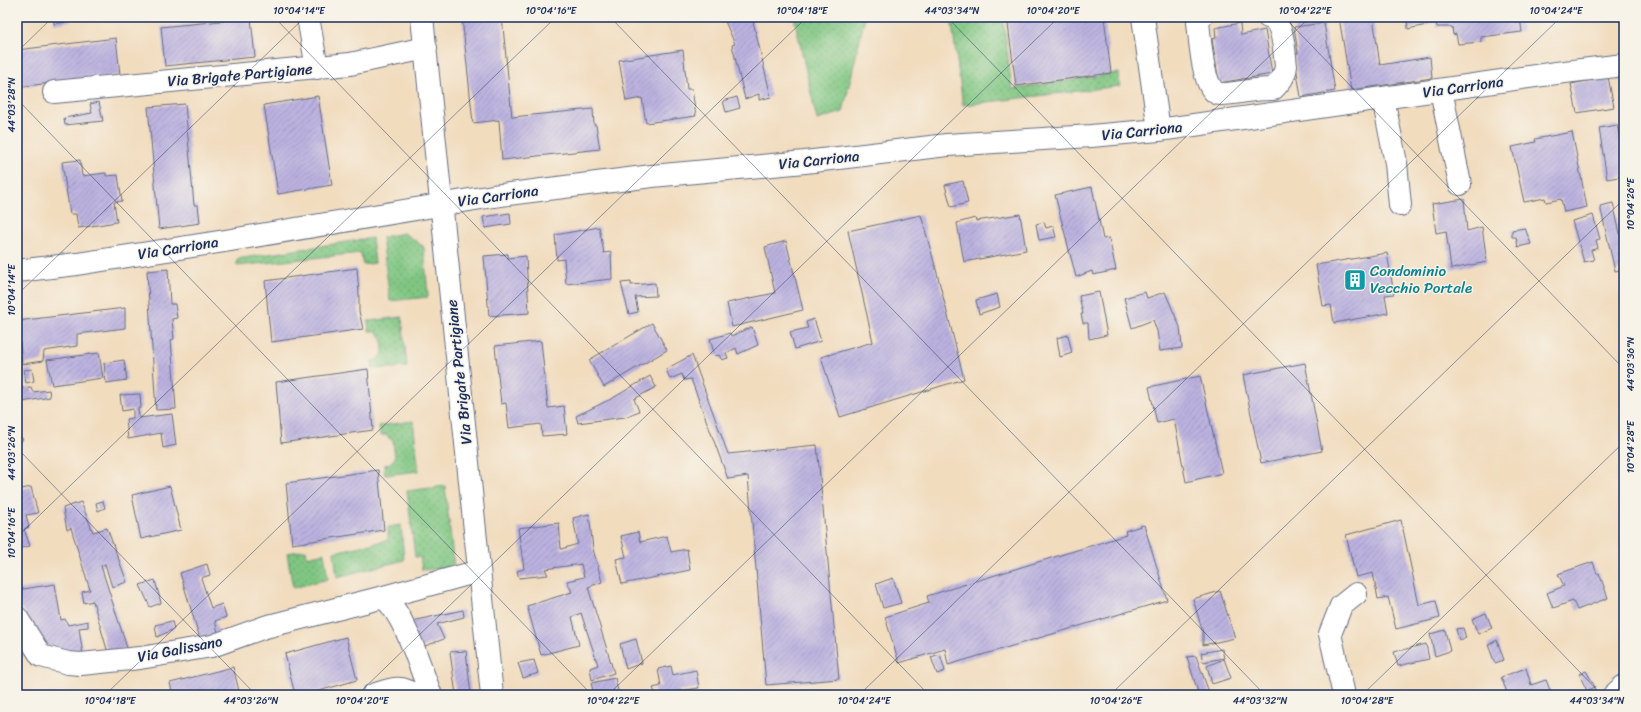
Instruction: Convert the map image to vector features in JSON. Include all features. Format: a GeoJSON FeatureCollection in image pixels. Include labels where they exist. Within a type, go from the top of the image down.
{"type":"FeatureCollection","features":[{"type":"Feature","properties":{"kind":"street"},"geometry":{"type":"LineString","coordinates":[[308,17],[317,68]]}},
{"type":"Feature","properties":{"kind":"street","name":"Via Brigate Partigiane"},"geometry":{"type":"LineString","coordinates":[[422,17],[443,203],[478,571],[492,695]]}},
{"type":"Feature","properties":{"kind":"street"},"geometry":{"type":"LineString","coordinates":[[1143,17],[1159,130]]}},
{"type":"Feature","properties":{"kind":"street"},"geometry":{"type":"LineString","coordinates":[[1201,17],[1198,22],[1206,78],[1211,90],[1219,95],[1265,89],[1273,90],[1276,92],[1280,113]]}},
{"type":"Feature","properties":{"kind":"street"},"geometry":{"type":"LineString","coordinates":[[1268,17],[1272,18],[1278,23],[1280,28],[1286,66],[1281,81],[1273,90]]}},
{"type":"Feature","properties":{"kind":"street","name":"Via Brigate Partigiane"},"geometry":{"type":"LineString","coordinates":[[54,92],[317,68],[350,64],[426,48]]}},
{"type":"Feature","properties":{"kind":"street","name":"Via Carriona"},"geometry":{"type":"LineString","coordinates":[[17,271],[77,264],[225,241],[443,203],[652,176],[806,162],[947,145],[1159,130],[1624,65]]}},
{"type":"Feature","properties":{"kind":"street"},"geometry":{"type":"LineString","coordinates":[[1441,90],[1460,184]]}},
{"type":"Feature","properties":{"kind":"street"},"geometry":{"type":"LineString","coordinates":[[1383,98],[1396,163],[1400,205]]}},
{"type":"Feature","properties":{"kind":"street","name":"Via Galissano"},"geometry":{"type":"LineString","coordinates":[[17,618],[41,656],[68,663],[81,664],[140,658],[212,646],[265,627],[384,597],[478,571]]}},
{"type":"Feature","properties":{"kind":"street"},"geometry":{"type":"LineString","coordinates":[[1344,695],[1330,634],[1341,606],[1356,594]]}},
{"type":"Feature","properties":{"kind":"street"},"geometry":{"type":"LineString","coordinates":[[384,597],[393,605],[406,630],[432,695]]}},
{"type":"Feature","properties":{"kind":"street"},"geometry":{"type":"LineString","coordinates":[[1614,695],[1624,686]]}},
{"type":"Feature","properties":{"kind":"street"},"geometry":{"type":"LineString","coordinates":[[373,695],[400,688],[406,689],[413,695]]}},
{"type":"Feature","properties":{"kind":"green space"},"geometry":{"type":"Polygon","coordinates":[[[794,17],[865,17],[843,112],[817,120],[794,17]]]}},
{"type":"Feature","properties":{"kind":"green space"},"geometry":{"type":"Polygon","coordinates":[[[951,17],[1003,17],[1012,89],[1119,73],[1120,86],[963,105],[951,17]]]}},
{"type":"Feature","properties":{"kind":"green space"},"geometry":{"type":"Polygon","coordinates":[[[404,233],[424,247],[428,297],[390,301],[382,237],[404,233]]]}},
{"type":"Feature","properties":{"kind":"green space"},"geometry":{"type":"Polygon","coordinates":[[[372,238],[375,263],[363,265],[361,253],[237,266],[237,259],[372,238]]]}},
{"type":"Feature","properties":{"kind":"green space"},"geometry":{"type":"Polygon","coordinates":[[[402,317],[407,367],[373,369],[372,361],[377,360],[383,353],[382,338],[375,331],[369,331],[368,321],[402,317]]]}},
{"type":"Feature","properties":{"kind":"green space"},"geometry":{"type":"Polygon","coordinates":[[[413,421],[419,471],[385,475],[384,465],[389,464],[395,458],[393,441],[386,435],[380,435],[379,426],[413,421]]]}},
{"type":"Feature","properties":{"kind":"green space"},"geometry":{"type":"Polygon","coordinates":[[[445,486],[454,567],[422,570],[420,557],[415,557],[407,491],[445,486]]]}},
{"type":"Feature","properties":{"kind":"green space"},"geometry":{"type":"Polygon","coordinates":[[[401,525],[404,560],[337,577],[334,552],[388,540],[388,527],[401,525]]]}},
{"type":"Feature","properties":{"kind":"green space"},"geometry":{"type":"Polygon","coordinates":[[[306,550],[307,557],[324,553],[328,579],[293,588],[287,553],[306,550]]]}},
{"type":"Feature","properties":{"kind":"building"},"geometry":{"type":"Polygon","coordinates":[[[54,17],[70,17],[71,21],[54,24],[54,17]]]}},
{"type":"Feature","properties":{"kind":"building"},"geometry":{"type":"Polygon","coordinates":[[[462,17],[502,17],[512,117],[593,109],[594,125],[596,125],[600,149],[502,160],[499,120],[473,123],[462,17]]]}},
{"type":"Feature","properties":{"kind":"building"},"geometry":{"type":"Polygon","coordinates":[[[689,17],[709,17],[709,18],[690,21],[689,17]]]}},
{"type":"Feature","properties":{"kind":"building"},"geometry":{"type":"Polygon","coordinates":[[[732,17],[752,17],[771,97],[759,100],[759,94],[745,99],[732,45],[735,44],[724,19],[732,17]]]}},
{"type":"Feature","properties":{"kind":"building"},"geometry":{"type":"Polygon","coordinates":[[[1007,17],[1104,17],[1111,73],[1016,86],[1007,17]]]}},
{"type":"Feature","properties":{"kind":"building"},"geometry":{"type":"Polygon","coordinates":[[[1339,17],[1373,17],[1380,65],[1430,57],[1432,78],[1351,90],[1339,17]]]}},
{"type":"Feature","properties":{"kind":"building"},"geometry":{"type":"Polygon","coordinates":[[[1407,17],[1520,17],[1522,32],[1481,37],[1481,42],[1458,44],[1456,34],[1453,35],[1452,27],[1437,27],[1436,23],[1408,29],[1407,17]]]}},
{"type":"Feature","properties":{"kind":"building"},"geometry":{"type":"Polygon","coordinates":[[[251,18],[255,57],[165,66],[161,27],[251,18]]]}},
{"type":"Feature","properties":{"kind":"building"},"geometry":{"type":"Polygon","coordinates":[[[1240,23],[1241,35],[1265,30],[1272,74],[1219,83],[1212,39],[1216,38],[1215,28],[1240,23]]]}},
{"type":"Feature","properties":{"kind":"building"},"geometry":{"type":"Polygon","coordinates":[[[1324,23],[1335,91],[1301,97],[1294,54],[1298,53],[1294,27],[1324,23]]]}},
{"type":"Feature","properties":{"kind":"building"},"geometry":{"type":"Polygon","coordinates":[[[116,38],[120,75],[17,87],[17,50],[116,38]]]}},
{"type":"Feature","properties":{"kind":"building"},"geometry":{"type":"Polygon","coordinates":[[[683,50],[687,89],[692,89],[696,116],[646,123],[642,98],[626,101],[619,60],[683,50]]]}},
{"type":"Feature","properties":{"kind":"building"},"geometry":{"type":"Polygon","coordinates":[[[1608,77],[1614,107],[1577,113],[1571,84],[1608,77]]]}},
{"type":"Feature","properties":{"kind":"building"},"geometry":{"type":"Polygon","coordinates":[[[318,96],[332,185],[278,194],[264,105],[318,96]]]}},
{"type":"Feature","properties":{"kind":"building"},"geometry":{"type":"Polygon","coordinates":[[[737,97],[740,108],[726,112],[723,101],[737,97]]]}},
{"type":"Feature","properties":{"kind":"building"},"geometry":{"type":"Polygon","coordinates":[[[99,102],[103,121],[65,125],[64,118],[92,113],[90,104],[99,102]]]}},
{"type":"Feature","properties":{"kind":"building"},"geometry":{"type":"Polygon","coordinates":[[[185,104],[194,205],[198,205],[200,223],[159,229],[148,107],[185,104]]]}},
{"type":"Feature","properties":{"kind":"building"},"geometry":{"type":"Polygon","coordinates":[[[1617,125],[1624,157],[1624,176],[1607,179],[1599,128],[1617,125]]]}},
{"type":"Feature","properties":{"kind":"building"},"geometry":{"type":"Polygon","coordinates":[[[1572,132],[1587,207],[1564,212],[1561,199],[1546,202],[1545,198],[1524,202],[1512,147],[1536,142],[1535,139],[1572,132]]]}},
{"type":"Feature","properties":{"kind":"building"},"geometry":{"type":"Polygon","coordinates":[[[80,160],[82,176],[106,173],[106,176],[118,175],[122,201],[114,202],[117,222],[78,228],[76,214],[70,214],[62,162],[80,160]]]}},
{"type":"Feature","properties":{"kind":"building"},"geometry":{"type":"Polygon","coordinates":[[[963,181],[968,203],[951,207],[945,185],[963,181]]]}},
{"type":"Feature","properties":{"kind":"building"},"geometry":{"type":"Polygon","coordinates":[[[1092,187],[1103,239],[1109,238],[1116,270],[1093,275],[1092,271],[1076,277],[1055,195],[1092,187]]]}},
{"type":"Feature","properties":{"kind":"building"},"geometry":{"type":"Polygon","coordinates":[[[1464,199],[1467,231],[1482,227],[1487,262],[1451,269],[1446,231],[1436,233],[1432,204],[1464,199]]]}},
{"type":"Feature","properties":{"kind":"building"},"geometry":{"type":"Polygon","coordinates":[[[1613,203],[1624,251],[1624,269],[1615,271],[1600,206],[1613,203]]]}},
{"type":"Feature","properties":{"kind":"building"},"geometry":{"type":"Polygon","coordinates":[[[510,213],[511,224],[485,228],[483,217],[510,213]]]}},
{"type":"Feature","properties":{"kind":"building"},"geometry":{"type":"Polygon","coordinates":[[[1020,214],[1026,250],[964,262],[957,223],[975,218],[976,221],[1020,214]]]}},
{"type":"Feature","properties":{"kind":"building"},"geometry":{"type":"Polygon","coordinates":[[[921,215],[964,379],[840,417],[821,357],[873,342],[848,231],[921,215]]]}},
{"type":"Feature","properties":{"kind":"building"},"geometry":{"type":"Polygon","coordinates":[[[1593,215],[1600,239],[1596,240],[1598,248],[1591,250],[1594,260],[1584,262],[1572,221],[1593,215]]]}},
{"type":"Feature","properties":{"kind":"building"},"geometry":{"type":"Polygon","coordinates":[[[1044,222],[1046,228],[1053,226],[1056,237],[1039,240],[1036,224],[1044,222]]]}},
{"type":"Feature","properties":{"kind":"building"},"geometry":{"type":"Polygon","coordinates":[[[599,227],[604,253],[611,252],[612,279],[566,284],[564,259],[557,260],[555,235],[599,227]]]}},
{"type":"Feature","properties":{"kind":"building"},"geometry":{"type":"Polygon","coordinates":[[[1525,228],[1531,244],[1518,247],[1516,237],[1512,237],[1512,230],[1525,228]]]}},
{"type":"Feature","properties":{"kind":"building"},"geometry":{"type":"Polygon","coordinates":[[[786,241],[803,310],[732,327],[727,303],[775,293],[765,247],[786,241]]]}},
{"type":"Feature","properties":{"kind":"building","name":"Condominio Vecchio Portale"},"geometry":{"type":"Polygon","coordinates":[[[1387,253],[1394,294],[1385,295],[1388,313],[1334,323],[1331,305],[1323,306],[1316,265],[1387,253]]]}},
{"type":"Feature","properties":{"kind":"building"},"geometry":{"type":"Polygon","coordinates":[[[508,254],[508,258],[526,256],[529,313],[489,316],[484,256],[508,254]]]}},
{"type":"Feature","properties":{"kind":"building"},"geometry":{"type":"Polygon","coordinates":[[[357,268],[359,311],[363,329],[271,342],[265,281],[357,268]]]}},
{"type":"Feature","properties":{"kind":"building"},"geometry":{"type":"Polygon","coordinates":[[[168,269],[170,304],[175,304],[177,318],[172,319],[174,339],[171,340],[176,409],[156,410],[147,271],[168,269]]]}},
{"type":"Feature","properties":{"kind":"building"},"geometry":{"type":"Polygon","coordinates":[[[631,282],[631,285],[655,283],[656,296],[635,297],[638,312],[629,314],[621,283],[631,282]]]}},
{"type":"Feature","properties":{"kind":"building"},"geometry":{"type":"Polygon","coordinates":[[[1099,292],[1107,335],[1089,339],[1088,323],[1083,323],[1081,314],[1083,314],[1079,296],[1099,292]]]}},
{"type":"Feature","properties":{"kind":"building"},"geometry":{"type":"Polygon","coordinates":[[[1145,292],[1147,298],[1165,292],[1180,327],[1182,348],[1160,351],[1157,331],[1153,320],[1132,328],[1124,298],[1145,292]]]}},
{"type":"Feature","properties":{"kind":"building"},"geometry":{"type":"Polygon","coordinates":[[[997,294],[1000,307],[979,314],[976,300],[997,294]]]}},
{"type":"Feature","properties":{"kind":"building"},"geometry":{"type":"Polygon","coordinates":[[[125,308],[125,328],[77,334],[77,346],[44,351],[43,361],[22,364],[20,342],[17,343],[17,321],[125,308]]]}},
{"type":"Feature","properties":{"kind":"building"},"geometry":{"type":"Polygon","coordinates":[[[814,319],[821,341],[795,349],[790,332],[808,328],[806,322],[814,319]]]}},
{"type":"Feature","properties":{"kind":"building"},"geometry":{"type":"Polygon","coordinates":[[[652,323],[667,350],[604,387],[589,360],[652,323]]]}},
{"type":"Feature","properties":{"kind":"building"},"geometry":{"type":"Polygon","coordinates":[[[752,327],[758,345],[738,354],[736,348],[726,353],[728,358],[722,360],[719,355],[715,356],[710,339],[730,333],[731,336],[752,327]]]}},
{"type":"Feature","properties":{"kind":"building"},"geometry":{"type":"Polygon","coordinates":[[[1068,335],[1072,353],[1060,357],[1057,338],[1068,335]]]}},
{"type":"Feature","properties":{"kind":"building"},"geometry":{"type":"Polygon","coordinates":[[[541,341],[548,408],[564,406],[567,434],[542,436],[541,424],[509,428],[506,403],[501,404],[495,346],[541,341]]]}},
{"type":"Feature","properties":{"kind":"building"},"geometry":{"type":"Polygon","coordinates":[[[99,353],[103,378],[52,385],[47,360],[99,353]]]}},
{"type":"Feature","properties":{"kind":"building"},"geometry":{"type":"Polygon","coordinates":[[[692,355],[728,454],[817,445],[839,679],[766,685],[748,476],[728,479],[691,379],[684,380],[682,374],[670,379],[666,369],[692,355]]]}},
{"type":"Feature","properties":{"kind":"building"},"geometry":{"type":"Polygon","coordinates":[[[124,360],[127,380],[106,383],[104,363],[124,360]]]}},
{"type":"Feature","properties":{"kind":"building"},"geometry":{"type":"Polygon","coordinates":[[[1305,363],[1322,451],[1261,463],[1243,375],[1305,363]]]}},
{"type":"Feature","properties":{"kind":"building"},"geometry":{"type":"Polygon","coordinates":[[[32,369],[34,381],[26,383],[24,370],[32,369]]]}},
{"type":"Feature","properties":{"kind":"building"},"geometry":{"type":"Polygon","coordinates":[[[368,369],[373,430],[281,443],[276,382],[368,369]]]}},
{"type":"Feature","properties":{"kind":"building"},"geometry":{"type":"Polygon","coordinates":[[[650,376],[656,387],[634,399],[639,411],[625,417],[578,423],[576,416],[613,398],[650,376]]]}},
{"type":"Feature","properties":{"kind":"building"},"geometry":{"type":"Polygon","coordinates":[[[1200,376],[1222,473],[1186,482],[1174,419],[1157,423],[1149,387],[1200,376]]]}},
{"type":"Feature","properties":{"kind":"building"},"geometry":{"type":"Polygon","coordinates":[[[31,387],[33,392],[49,390],[50,397],[22,402],[23,409],[17,410],[17,395],[21,394],[21,388],[31,387]]]}},
{"type":"Feature","properties":{"kind":"building"},"geometry":{"type":"Polygon","coordinates":[[[140,394],[141,408],[138,408],[139,418],[172,414],[176,445],[163,448],[161,433],[128,439],[126,419],[133,418],[133,409],[122,411],[120,395],[140,394]]]}},
{"type":"Feature","properties":{"kind":"building"},"geometry":{"type":"Polygon","coordinates":[[[17,434],[23,439],[17,447],[17,434]]]}},
{"type":"Feature","properties":{"kind":"building"},"geometry":{"type":"Polygon","coordinates":[[[378,470],[384,530],[292,544],[286,483],[378,470]]]}},
{"type":"Feature","properties":{"kind":"building"},"geometry":{"type":"Polygon","coordinates":[[[170,486],[181,530],[141,539],[132,495],[170,486]]]}},
{"type":"Feature","properties":{"kind":"building"},"geometry":{"type":"Polygon","coordinates":[[[31,487],[38,513],[26,515],[29,527],[24,529],[30,546],[17,549],[17,490],[31,487]]]}},
{"type":"Feature","properties":{"kind":"building"},"geometry":{"type":"Polygon","coordinates":[[[103,501],[105,508],[98,511],[96,503],[103,501]]]}},
{"type":"Feature","properties":{"kind":"building"},"geometry":{"type":"Polygon","coordinates":[[[81,502],[93,532],[107,528],[127,582],[112,587],[105,564],[101,566],[127,648],[108,653],[93,601],[84,603],[82,592],[90,590],[71,528],[67,530],[63,508],[81,502]]]}},
{"type":"Feature","properties":{"kind":"building"},"geometry":{"type":"Polygon","coordinates":[[[589,514],[593,549],[602,582],[588,587],[614,673],[592,680],[590,668],[598,665],[581,613],[572,617],[579,645],[541,655],[527,606],[572,592],[567,581],[584,577],[581,564],[545,569],[548,575],[519,578],[517,571],[524,569],[518,528],[559,523],[561,549],[578,544],[573,518],[589,514]]]}},
{"type":"Feature","properties":{"kind":"building"},"geometry":{"type":"Polygon","coordinates":[[[1401,520],[1419,605],[1436,601],[1440,618],[1396,629],[1388,597],[1378,599],[1373,573],[1356,577],[1346,535],[1401,520]]]}},
{"type":"Feature","properties":{"kind":"building"},"geometry":{"type":"Polygon","coordinates":[[[1144,525],[1167,600],[948,665],[945,649],[899,663],[885,617],[929,603],[927,596],[1126,535],[1125,531],[1144,525]]]}},
{"type":"Feature","properties":{"kind":"building"},"geometry":{"type":"Polygon","coordinates":[[[638,532],[640,542],[667,536],[671,552],[687,549],[690,570],[622,584],[616,559],[626,557],[621,536],[638,532]]]}},
{"type":"Feature","properties":{"kind":"building"},"geometry":{"type":"Polygon","coordinates":[[[1593,562],[1597,574],[1599,573],[1608,598],[1577,610],[1573,601],[1553,608],[1547,593],[1564,586],[1558,574],[1593,562]]]}},
{"type":"Feature","properties":{"kind":"building"},"geometry":{"type":"Polygon","coordinates":[[[207,564],[210,575],[201,578],[211,608],[222,604],[226,617],[215,621],[219,636],[201,642],[180,573],[207,564]]]}},
{"type":"Feature","properties":{"kind":"building"},"geometry":{"type":"Polygon","coordinates":[[[893,578],[901,603],[883,608],[876,584],[893,578]]]}},
{"type":"Feature","properties":{"kind":"building"},"geometry":{"type":"Polygon","coordinates":[[[155,580],[161,603],[150,607],[140,585],[155,580]]]}},
{"type":"Feature","properties":{"kind":"building"},"geometry":{"type":"Polygon","coordinates":[[[55,584],[61,620],[65,619],[68,625],[88,621],[88,627],[79,628],[83,655],[48,648],[17,602],[17,590],[55,584]]]}},
{"type":"Feature","properties":{"kind":"building"},"geometry":{"type":"Polygon","coordinates":[[[1220,591],[1235,638],[1203,645],[1203,633],[1193,599],[1220,591]]]}},
{"type":"Feature","properties":{"kind":"building"},"geometry":{"type":"Polygon","coordinates":[[[463,610],[464,617],[437,624],[444,639],[417,649],[407,622],[463,610]]]}},
{"type":"Feature","properties":{"kind":"building"},"geometry":{"type":"Polygon","coordinates":[[[1486,613],[1492,628],[1478,634],[1472,619],[1486,613]]]}},
{"type":"Feature","properties":{"kind":"building"},"geometry":{"type":"Polygon","coordinates":[[[172,621],[174,629],[157,637],[155,625],[172,621]]]}},
{"type":"Feature","properties":{"kind":"building"},"geometry":{"type":"Polygon","coordinates":[[[1463,628],[1466,638],[1459,640],[1456,629],[1463,628]]]}},
{"type":"Feature","properties":{"kind":"building"},"geometry":{"type":"Polygon","coordinates":[[[1445,630],[1450,651],[1435,656],[1430,634],[1445,630]]]}},
{"type":"Feature","properties":{"kind":"building"},"geometry":{"type":"Polygon","coordinates":[[[346,637],[357,680],[305,695],[295,695],[285,654],[346,637]]]}},
{"type":"Feature","properties":{"kind":"building"},"geometry":{"type":"Polygon","coordinates":[[[636,639],[642,663],[626,669],[620,644],[636,639]]]}},
{"type":"Feature","properties":{"kind":"building"},"geometry":{"type":"Polygon","coordinates":[[[1497,640],[1504,660],[1495,663],[1488,645],[1497,640]]]}},
{"type":"Feature","properties":{"kind":"building"},"geometry":{"type":"Polygon","coordinates":[[[1426,644],[1429,659],[1398,666],[1394,652],[1426,644]]]}},
{"type":"Feature","properties":{"kind":"building"},"geometry":{"type":"Polygon","coordinates":[[[1222,649],[1224,658],[1203,662],[1201,653],[1222,649]]]}},
{"type":"Feature","properties":{"kind":"building"},"geometry":{"type":"Polygon","coordinates":[[[466,651],[471,695],[456,695],[450,652],[466,651]]]}},
{"type":"Feature","properties":{"kind":"building"},"geometry":{"type":"Polygon","coordinates":[[[940,654],[945,671],[937,674],[931,657],[940,654]]]}},
{"type":"Feature","properties":{"kind":"building"},"geometry":{"type":"Polygon","coordinates":[[[1196,656],[1210,695],[1199,695],[1187,657],[1196,656]]]}},
{"type":"Feature","properties":{"kind":"building"},"geometry":{"type":"Polygon","coordinates":[[[1224,659],[1231,678],[1212,684],[1207,666],[1224,659]]]}},
{"type":"Feature","properties":{"kind":"building"},"geometry":{"type":"Polygon","coordinates":[[[534,660],[538,673],[523,678],[518,663],[534,660]]]}},
{"type":"Feature","properties":{"kind":"building"},"geometry":{"type":"Polygon","coordinates":[[[671,666],[673,675],[696,670],[699,688],[677,691],[678,695],[656,695],[653,688],[661,686],[658,669],[671,666]]]}},
{"type":"Feature","properties":{"kind":"building"},"geometry":{"type":"Polygon","coordinates":[[[233,667],[240,695],[173,695],[170,683],[233,667]]]}},
{"type":"Feature","properties":{"kind":"building"},"geometry":{"type":"Polygon","coordinates":[[[1526,668],[1531,685],[1546,680],[1552,695],[1508,695],[1501,677],[1526,668]]]}},
{"type":"Feature","properties":{"kind":"building"},"geometry":{"type":"Polygon","coordinates":[[[1586,671],[1595,687],[1587,691],[1579,674],[1586,671]]]}},
{"type":"Feature","properties":{"kind":"building"},"geometry":{"type":"Polygon","coordinates":[[[615,678],[619,695],[594,695],[591,683],[615,678]]]}},
{"type":"Feature","properties":{"kind":"place","name":"Condominio Vecchio Portale"},"geometry":{"type":"Point","coordinates":[1355,280]}}]}
